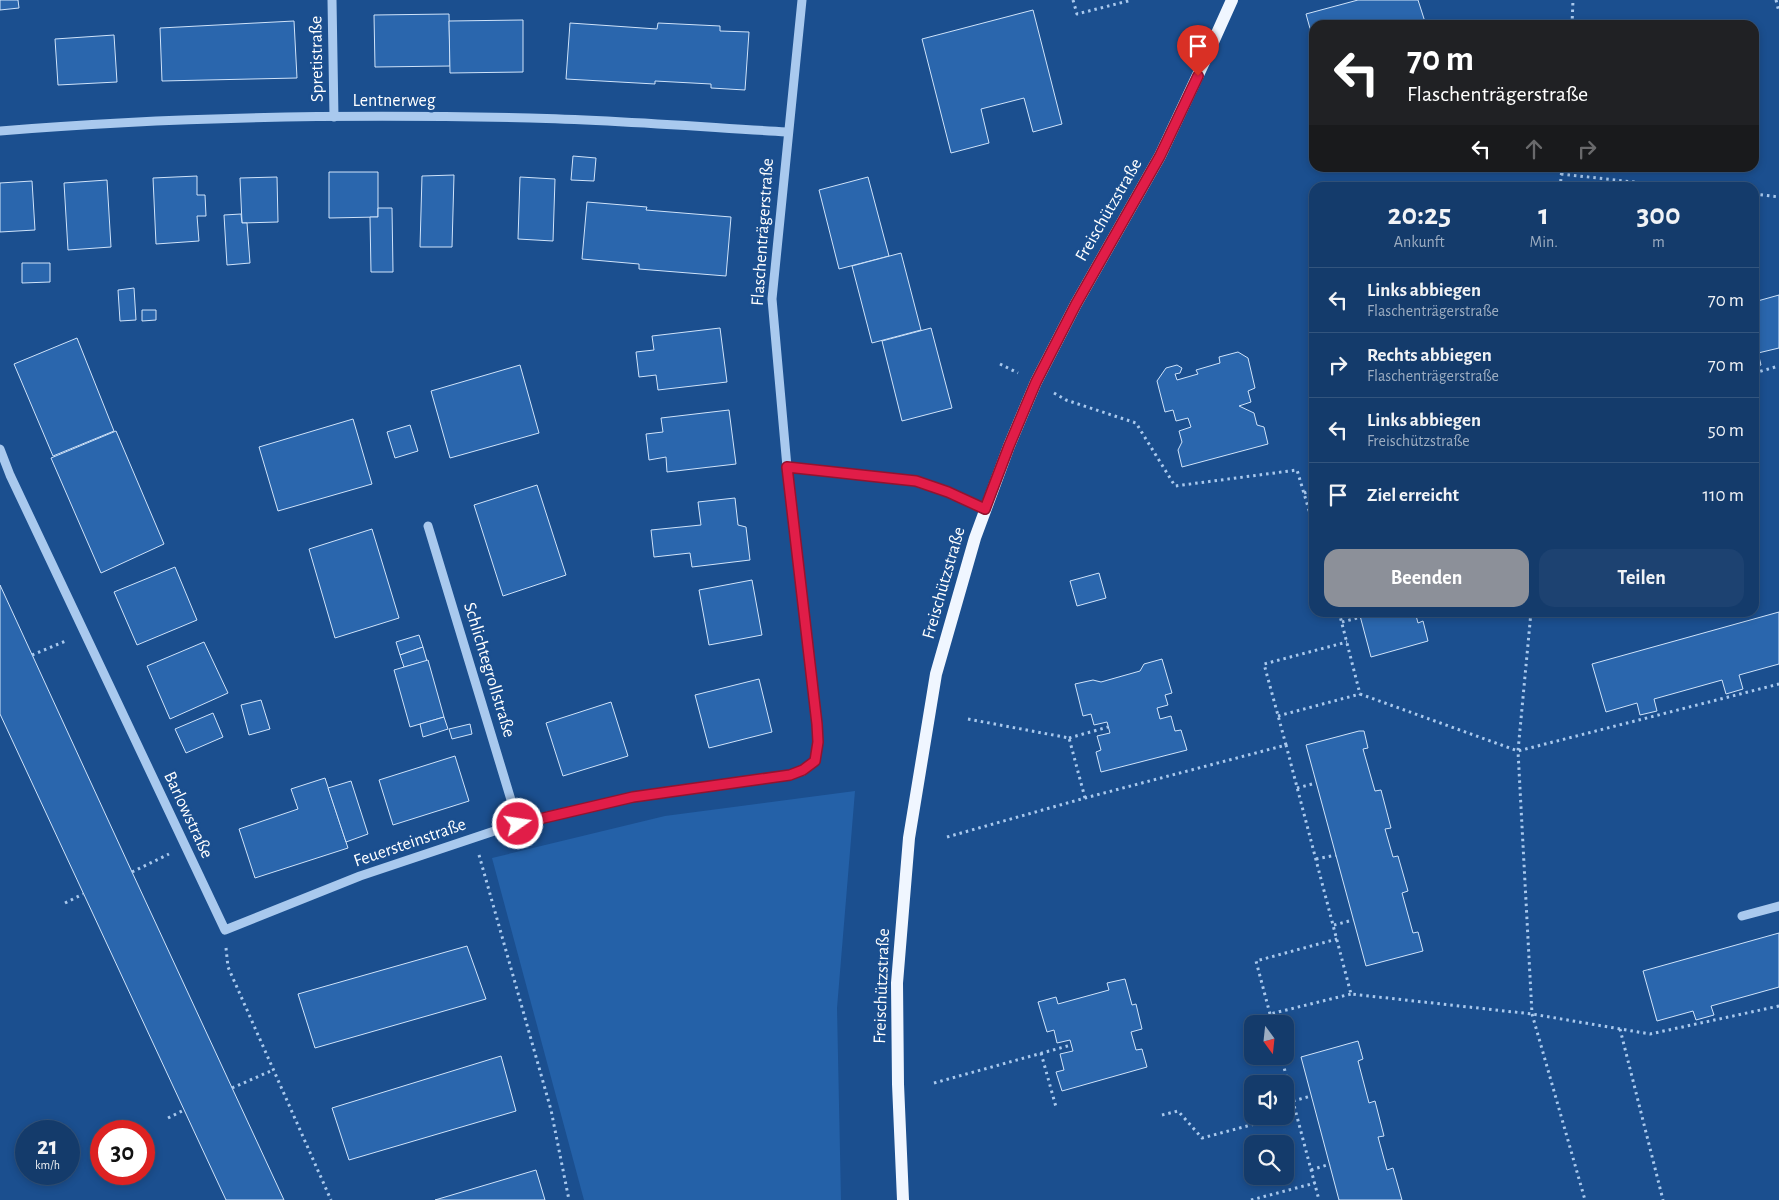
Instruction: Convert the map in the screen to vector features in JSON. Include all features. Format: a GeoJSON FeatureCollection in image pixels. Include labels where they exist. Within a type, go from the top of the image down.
{"type":"FeatureCollection","features":[{"type":"Feature","properties":{"kind":"main road","name":"Freischützstraße"},"geometry":{"type":"LineString","coordinates":[[903,1200],[898,1084],[897,983],[909,838],[936,674],[975,538],[1009,446],[1036,382],[1076,304],[1160,156],[1232,0]]}},
{"type":"Feature","properties":{"kind":"street","name":"Spretistraße"},"geometry":{"type":"LineString","coordinates":[[332,0],[334,117]]}},
{"type":"Feature","properties":{"kind":"street","name":"Flaschenträgerstraße"},"geometry":{"type":"LineString","coordinates":[[802,0],[772,299],[787,467],[817,724],[818,742],[815,761]]}},
{"type":"Feature","properties":{"kind":"street","name":"Lentnerweg"},"geometry":{"type":"LineString","coordinates":[[0,131],[91,123],[334,117],[531,118],[788,132]]}},
{"type":"Feature","properties":{"kind":"street","name":"Barlowstraße"},"geometry":{"type":"LineString","coordinates":[[0,449],[10,475],[225,930]]}},
{"type":"Feature","properties":{"kind":"street"},"geometry":{"type":"LineString","coordinates":[[787,467],[916,481],[948,492],[985,509]]}},
{"type":"Feature","properties":{"kind":"street","name":"Schlichtegrollstraße"},"geometry":{"type":"LineString","coordinates":[[428,526],[518,824]]}},
{"type":"Feature","properties":{"kind":"street","name":"Feuersteinstraße"},"geometry":{"type":"LineString","coordinates":[[225,930],[360,876],[518,824],[633,797],[790,775],[803,770],[815,761]]}},
{"type":"Feature","properties":{"kind":"street"},"geometry":{"type":"LineString","coordinates":[[1742,916],[1779,906]]}},
{"type":"Feature","properties":{"kind":"path"},"geometry":{"type":"LineString","coordinates":[[1073,0],[1077,14],[1132,0]]}},
{"type":"Feature","properties":{"kind":"path"},"geometry":{"type":"LineString","coordinates":[[1572,20],[1573,0]]}},
{"type":"Feature","properties":{"kind":"path"},"geometry":{"type":"LineString","coordinates":[[1776,0],[1779,12]]}},
{"type":"Feature","properties":{"kind":"path"},"geometry":{"type":"LineString","coordinates":[[1560,182],[1561,174],[1634,182]]}},
{"type":"Feature","properties":{"kind":"path"},"geometry":{"type":"LineString","coordinates":[[1759,195],[1779,197]]}},
{"type":"Feature","properties":{"kind":"path"},"geometry":{"type":"LineString","coordinates":[[1000,364],[1066,400],[1136,423],[1175,486],[1297,470],[1309,510]]}},
{"type":"Feature","properties":{"kind":"path"},"geometry":{"type":"LineString","coordinates":[[1759,372],[1779,366]]}},
{"type":"Feature","properties":{"kind":"path"},"geometry":{"type":"LineString","coordinates":[[1304,493],[1309,492]]}},
{"type":"Feature","properties":{"kind":"path"},"geometry":{"type":"LineString","coordinates":[[1340,617],[1360,694]]}},
{"type":"Feature","properties":{"kind":"path"},"geometry":{"type":"LineString","coordinates":[[1342,622],[1361,617]]}},
{"type":"Feature","properties":{"kind":"path"},"geometry":{"type":"LineString","coordinates":[[1531,617],[1518,751],[1532,1014],[1585,1200]]}},
{"type":"Feature","properties":{"kind":"path"},"geometry":{"type":"LineString","coordinates":[[32,655],[84,632]]}},
{"type":"Feature","properties":{"kind":"path"},"geometry":{"type":"LineString","coordinates":[[1347,642],[1264,664],[1351,994]]}},
{"type":"Feature","properties":{"kind":"path"},"geometry":{"type":"LineString","coordinates":[[1278,716],[1360,694],[1518,751],[1779,684]]}},
{"type":"Feature","properties":{"kind":"path"},"geometry":{"type":"LineString","coordinates":[[968,719],[1069,738],[1108,728]]}},
{"type":"Feature","properties":{"kind":"path"},"geometry":{"type":"LineString","coordinates":[[1069,738],[1085,798]]}},
{"type":"Feature","properties":{"kind":"path"},"geometry":{"type":"LineString","coordinates":[[946,837],[1286,745]]}},
{"type":"Feature","properties":{"kind":"path"},"geometry":{"type":"LineString","coordinates":[[1298,788],[1316,783]]}},
{"type":"Feature","properties":{"kind":"path"},"geometry":{"type":"LineString","coordinates":[[474,838],[551,1110],[569,1200]]}},
{"type":"Feature","properties":{"kind":"path"},"geometry":{"type":"LineString","coordinates":[[132,872],[185,847]]}},
{"type":"Feature","properties":{"kind":"path"},"geometry":{"type":"LineString","coordinates":[[1316,859],[1336,855]]}},
{"type":"Feature","properties":{"kind":"path"},"geometry":{"type":"LineString","coordinates":[[65,903],[83,894]]}},
{"type":"Feature","properties":{"kind":"path"},"geometry":{"type":"LineString","coordinates":[[1334,925],[1353,920]]}},
{"type":"Feature","properties":{"kind":"path"},"geometry":{"type":"LineString","coordinates":[[225,930],[228,967],[331,1200]]}},
{"type":"Feature","properties":{"kind":"path"},"geometry":{"type":"LineString","coordinates":[[1337,939],[1256,961],[1270,1014],[1351,994],[1532,1014],[1650,1034],[1779,1006]]}},
{"type":"Feature","properties":{"kind":"path"},"geometry":{"type":"LineString","coordinates":[[1620,1029],[1663,1200]]}},
{"type":"Feature","properties":{"kind":"path"},"geometry":{"type":"LineString","coordinates":[[934,1083],[1071,1045]]}},
{"type":"Feature","properties":{"kind":"path"},"geometry":{"type":"LineString","coordinates":[[1042,1053],[1056,1107]]}},
{"type":"Feature","properties":{"kind":"path"},"geometry":{"type":"LineString","coordinates":[[232,1088],[274,1070]]}},
{"type":"Feature","properties":{"kind":"path"},"geometry":{"type":"LineString","coordinates":[[1294,1101],[1311,1096]]}},
{"type":"Feature","properties":{"kind":"path"},"geometry":{"type":"LineString","coordinates":[[1294,1105],[1320,1200]]}},
{"type":"Feature","properties":{"kind":"path"},"geometry":{"type":"LineString","coordinates":[[168,1118],[184,1110]]}},
{"type":"Feature","properties":{"kind":"path"},"geometry":{"type":"LineString","coordinates":[[1162,1116],[1178,1111],[1202,1138],[1251,1125]]}},
{"type":"Feature","properties":{"kind":"path"},"geometry":{"type":"LineString","coordinates":[[1311,1170],[1330,1164]]}},
{"type":"Feature","properties":{"kind":"path"},"geometry":{"type":"LineString","coordinates":[[1251,1200],[1315,1183]]}},
{"type":"Feature","properties":{"kind":"shaded area"},"geometry":{"type":"Polygon","coordinates":[[[855,791],[837,1008],[841,1200],[584,1200],[492,858],[665,816],[855,791]]]}},
{"type":"Feature","properties":{"kind":"building"},"geometry":{"type":"Polygon","coordinates":[[[0,0],[18,0],[19,8],[0,10],[0,0]]]}},
{"type":"Feature","properties":{"kind":"building"},"geometry":{"type":"Polygon","coordinates":[[[1358,0],[1418,0],[1424,20],[1309,20],[1309,25],[1306,14],[1358,0]]]}},
{"type":"Feature","properties":{"kind":"building"},"geometry":{"type":"Polygon","coordinates":[[[1033,10],[1062,124],[1033,132],[1024,98],[981,109],[989,143],[951,153],[922,39],[1033,10]]]}},
{"type":"Feature","properties":{"kind":"building"},"geometry":{"type":"Polygon","coordinates":[[[449,14],[450,66],[375,67],[374,15],[449,14]]]}},
{"type":"Feature","properties":{"kind":"building"},"geometry":{"type":"Polygon","coordinates":[[[523,20],[523,72],[450,73],[449,21],[523,20]]]}},
{"type":"Feature","properties":{"kind":"building"},"geometry":{"type":"Polygon","coordinates":[[[294,21],[297,78],[162,81],[160,28],[294,21]]]}},
{"type":"Feature","properties":{"kind":"building"},"geometry":{"type":"Polygon","coordinates":[[[570,23],[657,29],[658,23],[720,26],[720,31],[749,32],[745,90],[711,88],[711,84],[655,81],[655,84],[566,79],[570,23]]]}},
{"type":"Feature","properties":{"kind":"building"},"geometry":{"type":"Polygon","coordinates":[[[114,35],[117,82],[58,85],[55,39],[114,35]]]}},
{"type":"Feature","properties":{"kind":"building"},"geometry":{"type":"Polygon","coordinates":[[[573,156],[596,158],[594,181],[571,180],[573,156]]]}},
{"type":"Feature","properties":{"kind":"building"},"geometry":{"type":"Polygon","coordinates":[[[329,172],[378,172],[378,217],[329,218],[329,172]]]}},
{"type":"Feature","properties":{"kind":"building"},"geometry":{"type":"Polygon","coordinates":[[[454,175],[452,247],[420,247],[422,176],[454,175]]]}},
{"type":"Feature","properties":{"kind":"building"},"geometry":{"type":"Polygon","coordinates":[[[197,176],[197,195],[205,195],[206,216],[197,216],[199,241],[156,244],[153,178],[197,176]]]}},
{"type":"Feature","properties":{"kind":"building"},"geometry":{"type":"Polygon","coordinates":[[[277,177],[278,222],[242,223],[240,178],[277,177]]]}},
{"type":"Feature","properties":{"kind":"building"},"geometry":{"type":"Polygon","coordinates":[[[520,177],[555,179],[553,241],[518,239],[520,177]]]}},
{"type":"Feature","properties":{"kind":"building"},"geometry":{"type":"Polygon","coordinates":[[[868,177],[889,256],[839,269],[819,190],[868,177]]]}},
{"type":"Feature","properties":{"kind":"building"},"geometry":{"type":"Polygon","coordinates":[[[107,180],[111,247],[68,250],[64,183],[107,180]]]}},
{"type":"Feature","properties":{"kind":"building"},"geometry":{"type":"Polygon","coordinates":[[[32,181],[35,230],[0,232],[0,183],[32,181]]]}},
{"type":"Feature","properties":{"kind":"building"},"geometry":{"type":"Polygon","coordinates":[[[587,202],[647,207],[646,210],[731,217],[726,276],[639,269],[639,264],[582,259],[587,202]]]}},
{"type":"Feature","properties":{"kind":"building"},"geometry":{"type":"Polygon","coordinates":[[[378,208],[392,208],[393,272],[371,272],[370,217],[378,217],[378,208]]]}},
{"type":"Feature","properties":{"kind":"building"},"geometry":{"type":"Polygon","coordinates":[[[241,214],[242,223],[247,223],[250,263],[227,265],[224,215],[241,214]]]}},
{"type":"Feature","properties":{"kind":"building"},"geometry":{"type":"Polygon","coordinates":[[[901,253],[921,330],[872,343],[852,266],[901,253]]]}},
{"type":"Feature","properties":{"kind":"building"},"geometry":{"type":"Polygon","coordinates":[[[22,263],[50,263],[50,282],[22,283],[22,263]]]}},
{"type":"Feature","properties":{"kind":"building"},"geometry":{"type":"Polygon","coordinates":[[[134,288],[136,320],[120,321],[118,290],[134,288]]]}},
{"type":"Feature","properties":{"kind":"building"},"geometry":{"type":"Polygon","coordinates":[[[1779,295],[1779,348],[1759,353],[1759,301],[1779,295]]]}},
{"type":"Feature","properties":{"kind":"building"},"geometry":{"type":"Polygon","coordinates":[[[142,310],[156,310],[156,320],[142,321],[142,310]]]}},
{"type":"Feature","properties":{"kind":"building"},"geometry":{"type":"Polygon","coordinates":[[[720,328],[727,382],[658,390],[656,375],[639,377],[636,352],[654,350],[652,336],[720,328]]]}},
{"type":"Feature","properties":{"kind":"building"},"geometry":{"type":"Polygon","coordinates":[[[931,328],[952,408],[902,421],[882,341],[931,328]]]}},
{"type":"Feature","properties":{"kind":"building"},"geometry":{"type":"Polygon","coordinates":[[[77,338],[114,431],[53,456],[14,364],[77,338]]]}},
{"type":"Feature","properties":{"kind":"building"},"geometry":{"type":"Polygon","coordinates":[[[1238,352],[1248,358],[1255,388],[1248,391],[1251,402],[1239,406],[1254,413],[1257,425],[1264,427],[1268,444],[1182,467],[1178,450],[1182,442],[1179,431],[1191,427],[1188,418],[1176,421],[1173,410],[1165,412],[1157,381],[1166,368],[1177,365],[1182,368],[1180,373],[1175,374],[1177,380],[1198,374],[1196,370],[1220,363],[1219,357],[1238,352]]]}},
{"type":"Feature","properties":{"kind":"building"},"geometry":{"type":"Polygon","coordinates":[[[520,365],[539,433],[450,458],[431,391],[520,365]]]}},
{"type":"Feature","properties":{"kind":"building"},"geometry":{"type":"Polygon","coordinates":[[[729,410],[736,464],[667,472],[666,457],[649,460],[646,434],[663,432],[661,418],[729,410]]]}},
{"type":"Feature","properties":{"kind":"building"},"geometry":{"type":"Polygon","coordinates":[[[353,419],[372,484],[278,511],[259,447],[353,419]]]}},
{"type":"Feature","properties":{"kind":"building"},"geometry":{"type":"Polygon","coordinates":[[[410,425],[418,451],[395,458],[387,432],[410,425]]]}},
{"type":"Feature","properties":{"kind":"building"},"geometry":{"type":"Polygon","coordinates":[[[116,431],[164,544],[101,573],[51,458],[116,431]]]}},
{"type":"Feature","properties":{"kind":"building"},"geometry":{"type":"Polygon","coordinates":[[[537,485],[566,575],[503,596],[474,505],[537,485]]]}},
{"type":"Feature","properties":{"kind":"building"},"geometry":{"type":"Polygon","coordinates":[[[735,498],[738,525],[746,527],[750,560],[692,567],[690,553],[654,557],[651,530],[701,525],[698,502],[735,498]]]}},
{"type":"Feature","properties":{"kind":"building"},"geometry":{"type":"Polygon","coordinates":[[[372,529],[399,618],[335,638],[309,549],[372,529]]]}},
{"type":"Feature","properties":{"kind":"building"},"geometry":{"type":"Polygon","coordinates":[[[175,567],[197,620],[137,645],[114,592],[175,567]]]}},
{"type":"Feature","properties":{"kind":"building"},"geometry":{"type":"Polygon","coordinates":[[[1099,573],[1106,598],[1077,606],[1070,581],[1099,573]]]}},
{"type":"Feature","properties":{"kind":"building"},"geometry":{"type":"Polygon","coordinates":[[[752,580],[762,635],[709,645],[699,590],[752,580]]]}},
{"type":"Feature","properties":{"kind":"building"},"geometry":{"type":"Polygon","coordinates":[[[0,585],[284,1200],[226,1200],[0,714],[0,585]]]}},
{"type":"Feature","properties":{"kind":"building"},"geometry":{"type":"Polygon","coordinates":[[[1779,612],[1779,664],[1739,675],[1743,689],[1726,694],[1722,680],[1654,699],[1657,711],[1640,715],[1637,703],[1606,712],[1592,664],[1779,612]]]}},
{"type":"Feature","properties":{"kind":"building"},"geometry":{"type":"Polygon","coordinates":[[[1360,617],[1416,617],[1418,623],[1423,621],[1428,641],[1371,657],[1360,617]]]}},
{"type":"Feature","properties":{"kind":"building"},"geometry":{"type":"Polygon","coordinates":[[[419,635],[423,647],[400,655],[396,642],[419,635]]]}},
{"type":"Feature","properties":{"kind":"building"},"geometry":{"type":"Polygon","coordinates":[[[204,642],[228,693],[170,719],[147,666],[204,642]]]}},
{"type":"Feature","properties":{"kind":"building"},"geometry":{"type":"Polygon","coordinates":[[[423,647],[427,661],[404,667],[400,655],[423,647]]]}},
{"type":"Feature","properties":{"kind":"building"},"geometry":{"type":"Polygon","coordinates":[[[1162,659],[1172,693],[1165,695],[1168,705],[1157,708],[1160,719],[1171,716],[1175,731],[1181,730],[1187,750],[1101,772],[1096,752],[1101,750],[1097,736],[1110,733],[1107,722],[1094,725],[1091,714],[1083,716],[1075,684],[1093,680],[1101,682],[1140,671],[1144,664],[1162,659]]]}},
{"type":"Feature","properties":{"kind":"building"},"geometry":{"type":"Polygon","coordinates":[[[428,660],[444,717],[410,727],[394,670],[428,660]]]}},
{"type":"Feature","properties":{"kind":"building"},"geometry":{"type":"Polygon","coordinates":[[[759,679],[772,732],[709,748],[695,695],[759,679]]]}},
{"type":"Feature","properties":{"kind":"building"},"geometry":{"type":"Polygon","coordinates":[[[261,700],[270,729],[249,735],[241,705],[261,700]]]}},
{"type":"Feature","properties":{"kind":"building"},"geometry":{"type":"Polygon","coordinates":[[[611,702],[628,756],[563,776],[546,723],[611,702]]]}},
{"type":"Feature","properties":{"kind":"building"},"geometry":{"type":"Polygon","coordinates":[[[213,713],[223,737],[186,753],[175,729],[213,713]]]}},
{"type":"Feature","properties":{"kind":"building"},"geometry":{"type":"Polygon","coordinates":[[[444,717],[448,729],[423,737],[420,724],[444,717]]]}},
{"type":"Feature","properties":{"kind":"building"},"geometry":{"type":"Polygon","coordinates":[[[470,724],[472,734],[452,739],[449,729],[470,724]]]}},
{"type":"Feature","properties":{"kind":"building"},"geometry":{"type":"Polygon","coordinates":[[[1364,731],[1368,748],[1363,749],[1375,791],[1381,790],[1391,828],[1385,829],[1393,857],[1398,856],[1408,891],[1402,893],[1413,933],[1418,932],[1423,951],[1366,966],[1306,745],[1364,731]]]}},
{"type":"Feature","properties":{"kind":"building"},"geometry":{"type":"Polygon","coordinates":[[[455,756],[469,801],[393,825],[379,780],[455,756]]]}},
{"type":"Feature","properties":{"kind":"building"},"geometry":{"type":"Polygon","coordinates":[[[325,778],[348,848],[255,878],[239,829],[298,809],[291,789],[325,778]]]}},
{"type":"Feature","properties":{"kind":"building"},"geometry":{"type":"Polygon","coordinates":[[[351,781],[368,834],[346,842],[328,788],[351,781]]]}},
{"type":"Feature","properties":{"kind":"building"},"geometry":{"type":"Polygon","coordinates":[[[1779,933],[1779,987],[1711,1006],[1714,1015],[1696,1020],[1693,1011],[1657,1021],[1643,971],[1779,933]]]}},
{"type":"Feature","properties":{"kind":"building"},"geometry":{"type":"Polygon","coordinates":[[[467,946],[486,999],[315,1048],[298,994],[467,946]]]}},
{"type":"Feature","properties":{"kind":"building"},"geometry":{"type":"Polygon","coordinates":[[[1125,979],[1132,1005],[1136,1004],[1142,1029],[1131,1032],[1136,1050],[1142,1049],[1147,1067],[1062,1091],[1056,1072],[1064,1070],[1060,1054],[1073,1051],[1070,1040],[1057,1043],[1054,1030],[1047,1032],[1038,1002],[1056,997],[1058,1004],[1109,990],[1107,983],[1125,979]]]}},
{"type":"Feature","properties":{"kind":"building"},"geometry":{"type":"Polygon","coordinates":[[[1358,1041],[1363,1059],[1358,1061],[1369,1103],[1375,1101],[1384,1136],[1378,1137],[1387,1170],[1393,1168],[1402,1200],[1339,1200],[1301,1057],[1358,1041]]]}},
{"type":"Feature","properties":{"kind":"building"},"geometry":{"type":"Polygon","coordinates":[[[501,1056],[516,1111],[349,1160],[332,1108],[501,1056]]]}},
{"type":"Feature","properties":{"kind":"building"},"geometry":{"type":"Polygon","coordinates":[[[536,1170],[545,1200],[435,1200],[536,1170]]]}},
{"type":"Feature","properties":{"kind":"route"},"geometry":{"type":"LineString","coordinates":[[518,824],[633,797],[790,775],[803,770],[815,761],[818,742],[817,724],[787,467],[916,481],[948,492],[985,509],[1036,382],[1076,304],[1160,156],[1198,76]]}}]}
